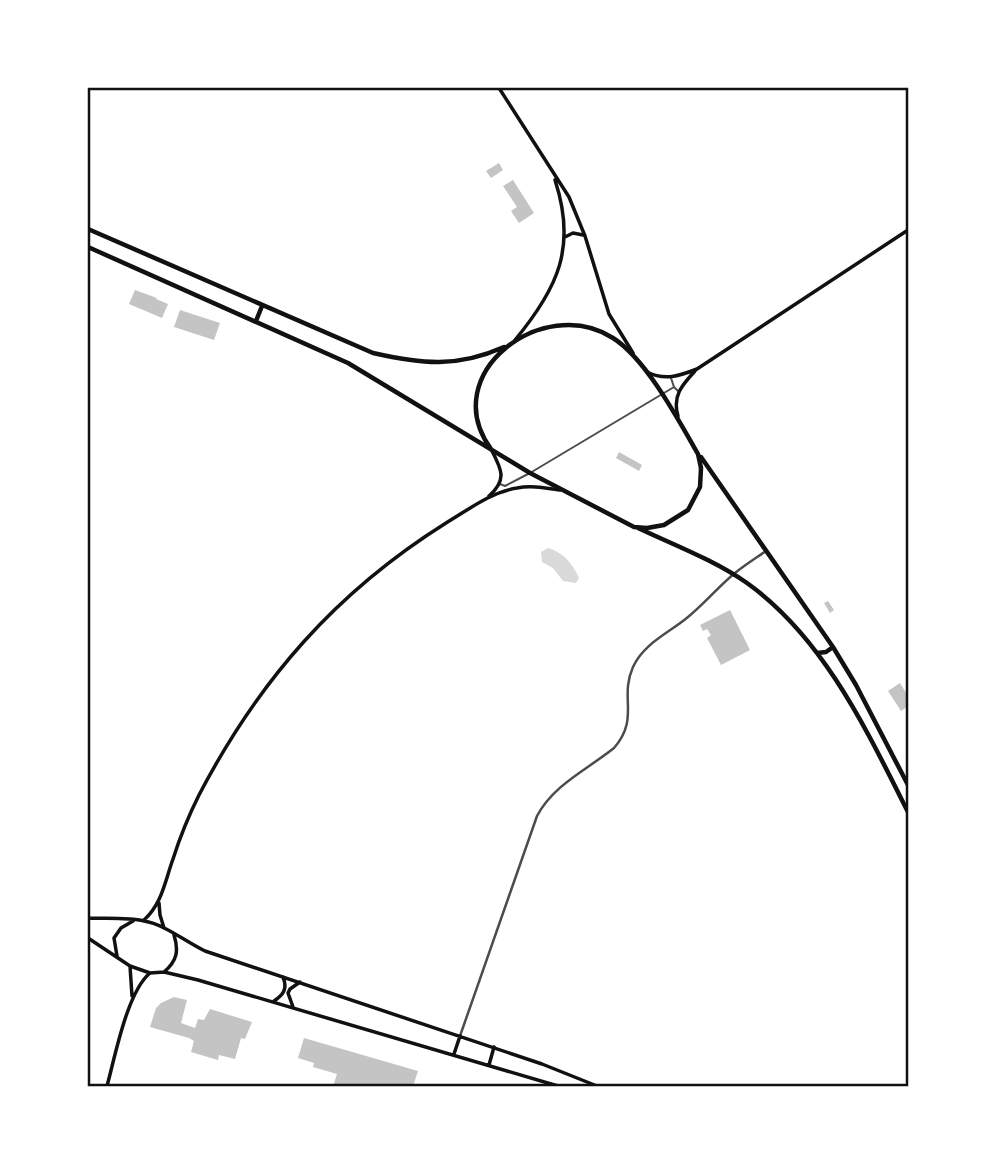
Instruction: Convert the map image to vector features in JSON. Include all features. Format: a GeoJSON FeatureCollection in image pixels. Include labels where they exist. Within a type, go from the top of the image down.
{"type":"FeatureCollection","features":[{"type":"Feature","properties":{"kind":"main road"},"geometry":{"type":"LineString","coordinates":[[499,88],[569,197],[585,236],[609,314],[698,454],[833,647],[908,785]]}},
{"type":"Feature","properties":{"kind":"main road"},"geometry":{"type":"LineString","coordinates":[[515,340],[545,300],[559,266],[565,237],[564,212],[554,175]]}},
{"type":"Feature","properties":{"kind":"main road"},"geometry":{"type":"LineString","coordinates":[[88,229],[368,351],[418,362],[458,362],[480,357],[544,328],[575,323],[603,332],[623,345],[636,358]]}},
{"type":"Feature","properties":{"kind":"main road"},"geometry":{"type":"LineString","coordinates":[[645,371],[671,378],[697,369],[908,230]]}},
{"type":"Feature","properties":{"kind":"main road"},"geometry":{"type":"LineString","coordinates":[[565,237],[578,233],[585,236]]}},
{"type":"Feature","properties":{"kind":"main road"},"geometry":{"type":"LineString","coordinates":[[88,247],[348,363],[559,490],[733,574],[766,599],[816,653],[856,712],[908,812]]}},
{"type":"Feature","properties":{"kind":"main road"},"geometry":{"type":"LineString","coordinates":[[256,321],[262,306]]}},
{"type":"Feature","properties":{"kind":"main road"},"geometry":{"type":"LineString","coordinates":[[504,487],[500,467],[482,436],[476,416],[476,393],[485,373],[508,345]]}},
{"type":"Feature","properties":{"kind":"main road"},"geometry":{"type":"LineString","coordinates":[[679,421],[675,406],[679,391],[697,369]]}},
{"type":"Feature","properties":{"kind":"main road"},"geometry":{"type":"LineString","coordinates":[[634,527],[664,525],[688,510],[700,487],[701,468],[698,454]]}},
{"type":"Feature","properties":{"kind":"main road"},"geometry":{"type":"LineString","coordinates":[[485,500],[504,487]]}},
{"type":"Feature","properties":{"kind":"main road"},"geometry":{"type":"LineString","coordinates":[[144,920],[159,901],[197,799],[230,738],[272,677],[311,633],[355,590],[410,547],[504,487],[559,490]]}},
{"type":"Feature","properties":{"kind":"main road"},"geometry":{"type":"LineString","coordinates":[[816,653],[833,647]]}},
{"type":"Feature","properties":{"kind":"main road"},"geometry":{"type":"LineString","coordinates":[[159,901],[164,928]]}},
{"type":"Feature","properties":{"kind":"main road"},"geometry":{"type":"LineString","coordinates":[[88,918],[144,920],[205,951],[542,1063],[597,1087]]}},
{"type":"Feature","properties":{"kind":"main road"},"geometry":{"type":"LineString","coordinates":[[118,958],[114,939],[121,928],[134,920]]}},
{"type":"Feature","properties":{"kind":"main road"},"geometry":{"type":"LineString","coordinates":[[164,972],[175,961],[177,945],[174,935]]}},
{"type":"Feature","properties":{"kind":"main road"},"geometry":{"type":"LineString","coordinates":[[88,938],[130,966],[150,973],[164,972],[274,1001],[558,1087]]}},
{"type":"Feature","properties":{"kind":"main road"},"geometry":{"type":"LineString","coordinates":[[130,966],[132,998]]}},
{"type":"Feature","properties":{"kind":"main road"},"geometry":{"type":"LineString","coordinates":[[107,1087],[132,998],[141,981],[150,973]]}},
{"type":"Feature","properties":{"kind":"main road"},"geometry":{"type":"LineString","coordinates":[[274,1001],[284,992],[286,983],[283,977]]}},
{"type":"Feature","properties":{"kind":"main road"},"geometry":{"type":"LineString","coordinates":[[293,1007],[288,993],[300,982]]}},
{"type":"Feature","properties":{"kind":"main road"},"geometry":{"type":"LineString","coordinates":[[454,1054],[460,1036]]}},
{"type":"Feature","properties":{"kind":"main road"},"geometry":{"type":"LineString","coordinates":[[489,1065],[494,1048]]}},
{"type":"Feature","properties":{"kind":"street"},"geometry":{"type":"LineString","coordinates":[[671,378],[674,387],[679,391]]}},
{"type":"Feature","properties":{"kind":"street"},"geometry":{"type":"LineString","coordinates":[[504,487],[674,387]]}},
{"type":"Feature","properties":{"kind":"street"},"geometry":{"type":"LineString","coordinates":[[460,1036],[543,804],[556,791],[614,748],[622,738],[629,722],[629,679],[647,647],[687,618],[733,574],[766,551]]}},
{"type":"Feature","properties":{"kind":"shaded area"},"geometry":{"type":"Polygon","coordinates":[[[548,548],[558,552],[571,563],[579,578],[576,583],[563,581],[553,568],[542,562],[541,552],[548,548]]]}},
{"type":"Feature","properties":{"kind":"building"},"geometry":{"type":"Polygon","coordinates":[[[499,163],[503,170],[491,178],[486,171],[499,163]]]}},
{"type":"Feature","properties":{"kind":"building"},"geometry":{"type":"Polygon","coordinates":[[[513,180],[534,213],[519,223],[511,211],[517,207],[503,186],[513,180]]]}},
{"type":"Feature","properties":{"kind":"building"},"geometry":{"type":"Polygon","coordinates":[[[135,290],[168,304],[162,318],[129,304],[135,290]]]}},
{"type":"Feature","properties":{"kind":"building"},"geometry":{"type":"Polygon","coordinates":[[[180,310],[220,323],[214,340],[174,327],[180,310]]]}},
{"type":"Feature","properties":{"kind":"building"},"geometry":{"type":"Polygon","coordinates":[[[619,452],[642,465],[639,471],[616,458],[619,452]]]}},
{"type":"Feature","properties":{"kind":"building"},"geometry":{"type":"Polygon","coordinates":[[[828,601],[834,610],[830,613],[824,603],[828,601]]]}},
{"type":"Feature","properties":{"kind":"building"},"geometry":{"type":"Polygon","coordinates":[[[730,610],[750,650],[721,665],[707,638],[711,635],[707,629],[703,631],[700,625],[730,610]]]}},
{"type":"Feature","properties":{"kind":"building"},"geometry":{"type":"Polygon","coordinates":[[[900,683],[908,696],[908,706],[901,711],[888,691],[900,683]]]}},
{"type":"Feature","properties":{"kind":"building"},"geometry":{"type":"Polygon","coordinates":[[[174,997],[187,1000],[181,1023],[195,1028],[198,1019],[204,1020],[210,1009],[252,1022],[245,1039],[241,1038],[235,1059],[219,1055],[218,1060],[191,1052],[194,1041],[150,1027],[156,1008],[174,997]]]}},
{"type":"Feature","properties":{"kind":"building"},"geometry":{"type":"Polygon","coordinates":[[[304,1038],[418,1071],[413,1086],[333,1086],[337,1074],[313,1067],[314,1063],[298,1058],[304,1038]]]}}]}
